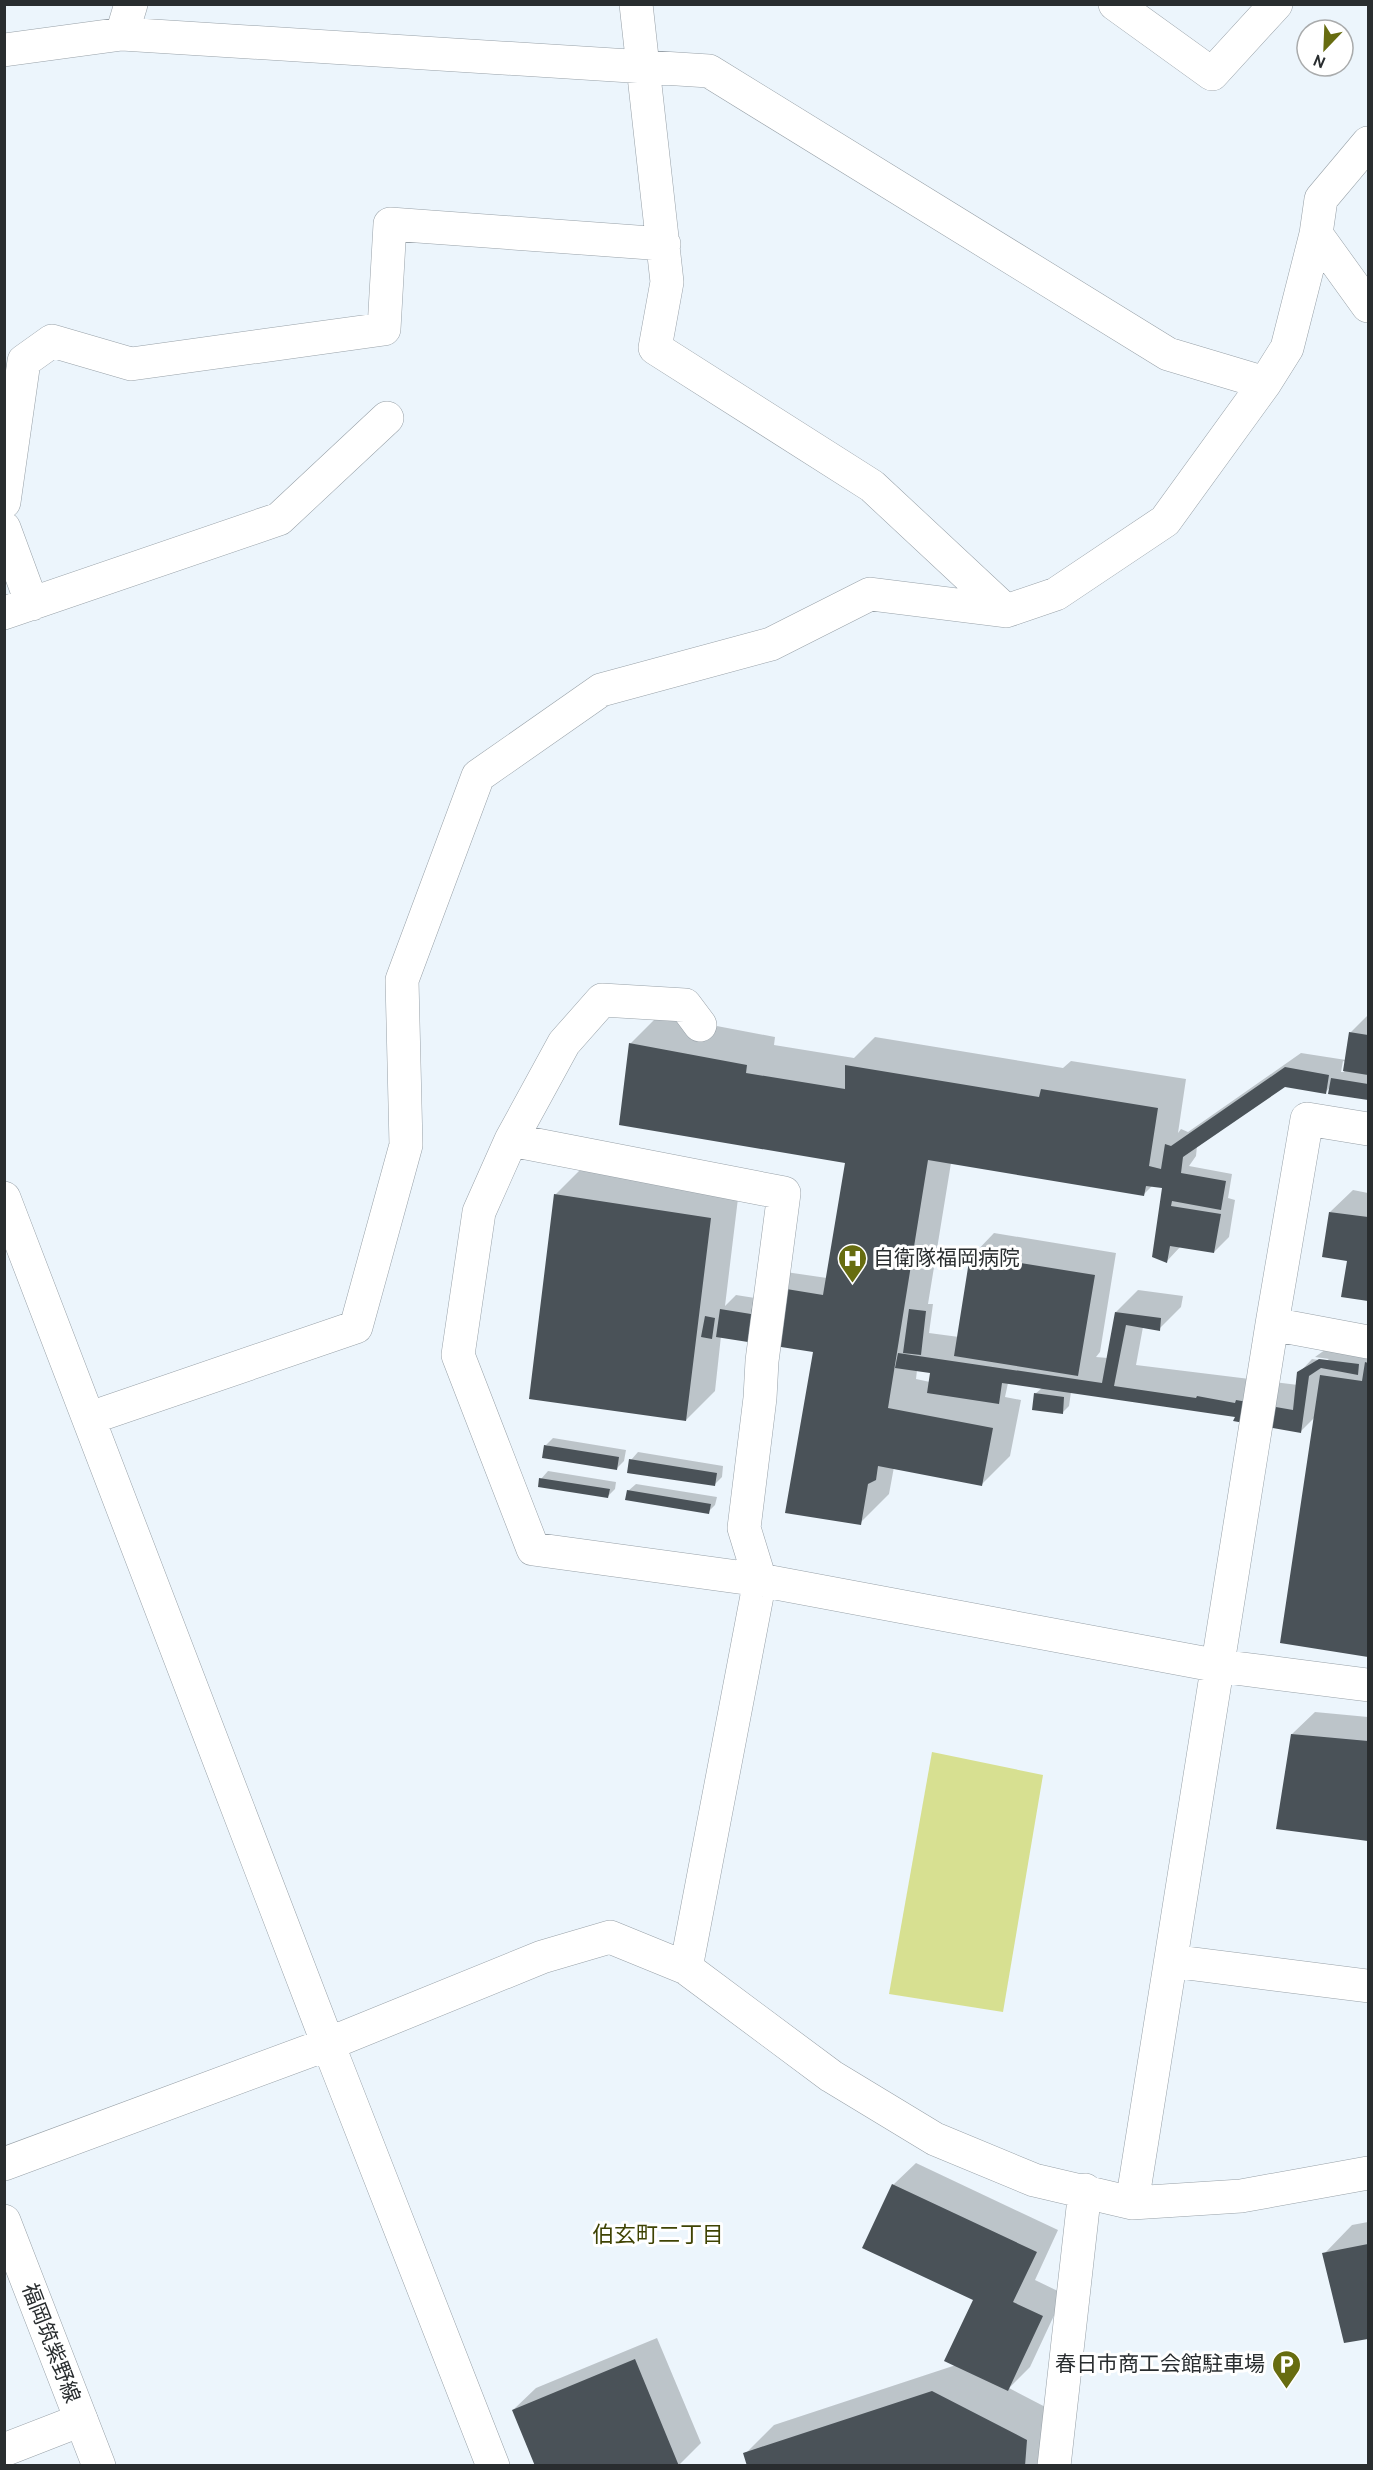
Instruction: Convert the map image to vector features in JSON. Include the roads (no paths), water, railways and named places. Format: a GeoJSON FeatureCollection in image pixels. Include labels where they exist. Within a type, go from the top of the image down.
{"type":"FeatureCollection","features":[{"type":"Feature","properties":{"kind":"street"},"geometry":{"type":"LineString","coordinates":[[636,4],[667,282],[655,348],[872,486],[1006,611]]}},
{"type":"Feature","properties":{"kind":"street"},"geometry":{"type":"LineString","coordinates":[[1115,4],[1212,74],[1276,4]]}},
{"type":"Feature","properties":{"kind":"street"},"geometry":{"type":"LineString","coordinates":[[4,50],[127,19],[709,71],[1168,354],[1265,383]]}},
{"type":"Feature","properties":{"kind":"street"},"geometry":{"type":"LineString","coordinates":[[90,1418],[356,1327],[406,1144],[402,980],[478,776],[602,690],[771,644],[870,594],[1006,611],[1056,594],[1165,521],[1265,383],[1287,348],[1316,234],[1321,200],[1368,143]]}},
{"type":"Feature","properties":{"kind":"street"},"geometry":{"type":"LineString","coordinates":[[4,502],[24,361],[52,341],[131,364],[384,329],[390,224],[664,244]]}},
{"type":"Feature","properties":{"kind":"street"},"geometry":{"type":"LineString","coordinates":[[1316,234],[1368,306]]}},
{"type":"Feature","properties":{"kind":"street"},"geometry":{"type":"LineString","coordinates":[[4,528],[18,608],[279,519],[387,418]]}},
{"type":"Feature","properties":{"kind":"street"},"geometry":{"type":"LineString","coordinates":[[700,1025],[685,1005],[602,1000],[564,1042],[511,1140],[479,1212],[458,1355],[533,1548],[760,1580],[1219,1666],[1368,1685]]}},
{"type":"Feature","properties":{"kind":"street"},"geometry":{"type":"LineString","coordinates":[[1132,2203],[1272,1324],[1307,1119],[1368,1129]]}},
{"type":"Feature","properties":{"kind":"street"},"geometry":{"type":"LineString","coordinates":[[511,1140],[784,1194],[762,1361],[760,1398],[744,1528],[760,1580],[686,1968]]}},
{"type":"Feature","properties":{"kind":"street"},"geometry":{"type":"LineString","coordinates":[[5,1199],[328,2044],[493,2466]]}},
{"type":"Feature","properties":{"kind":"street"},"geometry":{"type":"LineString","coordinates":[[1272,1324],[1368,1342]]}},
{"type":"Feature","properties":{"kind":"street"},"geometry":{"type":"LineString","coordinates":[[4,2164],[328,2044],[542,1957],[610,1937],[686,1968],[831,2076],[935,2139],[1034,2180],[1085,2190],[1132,2203],[1241,2196],[1368,2173]]}},
{"type":"Feature","properties":{"kind":"street"},"geometry":{"type":"LineString","coordinates":[[1171,1960],[1368,1986]]}},
{"type":"Feature","properties":{"kind":"street"},"geometry":{"type":"LineString","coordinates":[[1054,2466],[1085,2190]]}},
{"type":"Feature","properties":{"kind":"street","name":"福岡筑紫野線"},"geometry":{"type":"LineString","coordinates":[[4,2221],[99,2466]]}},
{"type":"Feature","properties":{"kind":"street"},"geometry":{"type":"LineString","coordinates":[[4,2450],[81,2421]]}},
{"type":"Feature","properties":{"kind":"place","name":"自衛隊福岡病院"},"geometry":{"type":"Point","coordinates":[852,1284]}},
{"type":"Feature","properties":{"kind":"place","name":"春日市商工会館駐車場"},"geometry":{"type":"Point","coordinates":[1286,2390]}},
{"type":"Feature","properties":{"kind":"district","name":"伯玄町二丁目"},"geometry":{"type":"Point","coordinates":[658,2234]}}]}
